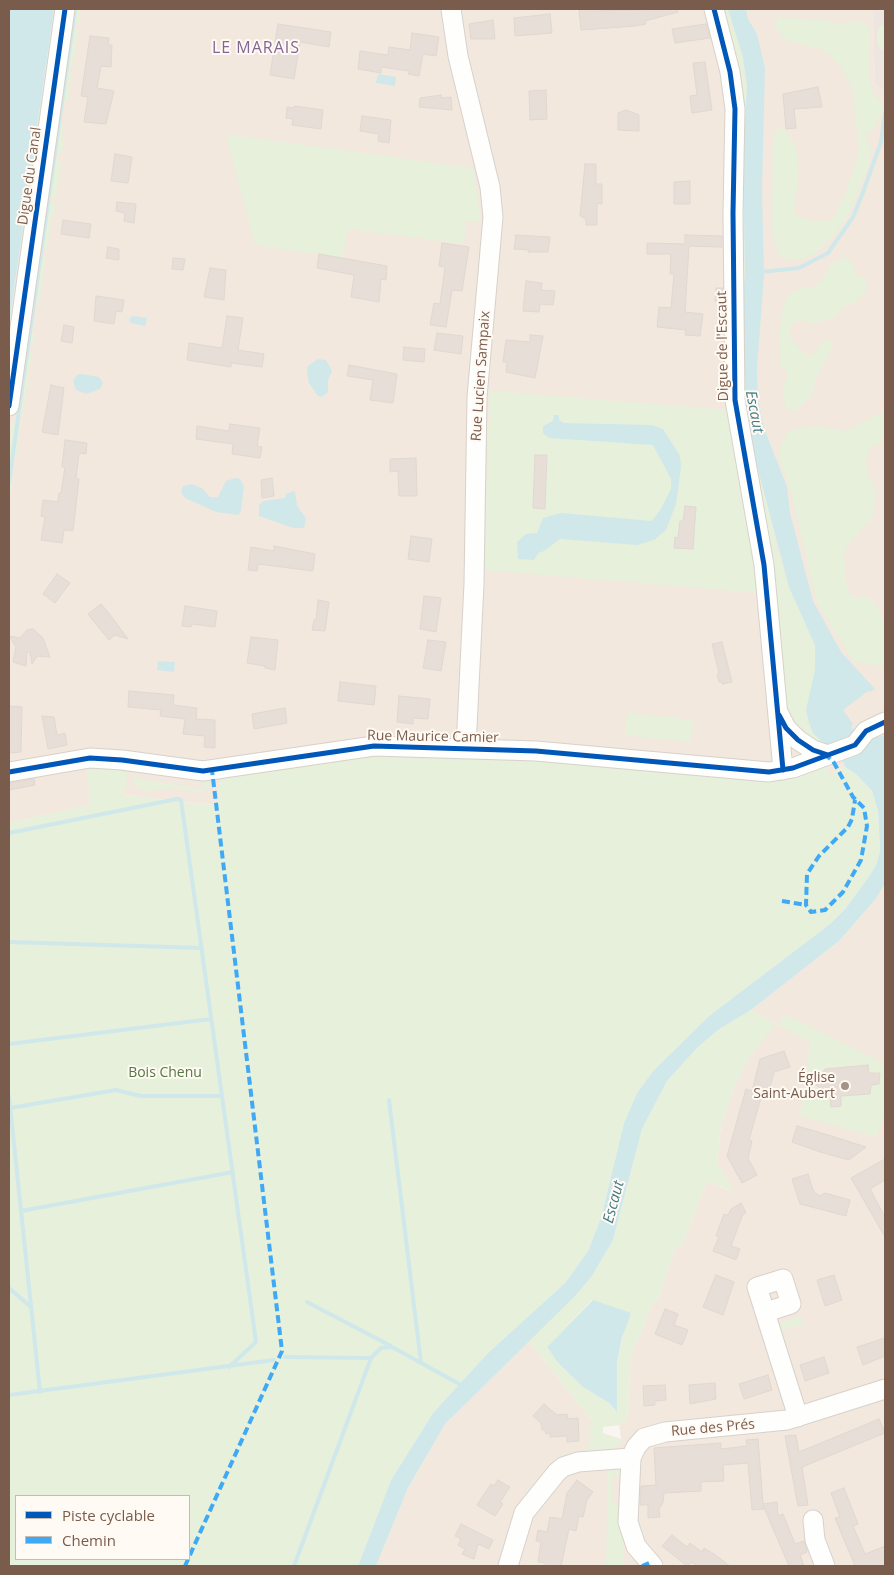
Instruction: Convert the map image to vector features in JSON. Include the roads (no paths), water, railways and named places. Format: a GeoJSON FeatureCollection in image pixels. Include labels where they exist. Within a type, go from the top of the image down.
{"type":"FeatureCollection","features":[{"type":"Feature","properties":{"kind":"street","name":"Digue du Canal"},"geometry":{"type":"LineString","coordinates":[[9,406],[65,9]]}},
{"type":"Feature","properties":{"kind":"street","name":"Rue Lucien Sampaix"},"geometry":{"type":"LineString","coordinates":[[451,9],[458,56],[490,187],[493,209],[477,397],[474,584],[466,748]]}},
{"type":"Feature","properties":{"kind":"street","name":"Digue de l'Escaut"},"geometry":{"type":"LineString","coordinates":[[714,9],[730,72],[735,109],[733,213],[735,407],[764,565],[784,770]]}},
{"type":"Feature","properties":{"kind":"street","name":"Digue de l'Escaut"},"geometry":{"type":"LineString","coordinates":[[778,712],[786,728],[798,740],[813,750],[832,754]]}},
{"type":"Feature","properties":{"kind":"street","name":"Rue Maurice Camier"},"geometry":{"type":"LineString","coordinates":[[9,772],[83,758],[122,760],[202,771],[359,747],[536,751],[769,772],[784,770],[855,745],[866,731],[885,722]]}},
{"type":"Feature","properties":{"kind":"street"},"geometry":{"type":"LineString","coordinates":[[766,1312],[798,1416]]}},
{"type":"Feature","properties":{"kind":"street","name":"Rue des Prés"},"geometry":{"type":"LineString","coordinates":[[630,1458],[640,1442],[650,1435],[772,1422],[798,1416],[885,1389]]}},
{"type":"Feature","properties":{"kind":"street"},"geometry":{"type":"LineString","coordinates":[[508,1566],[524,1513],[557,1472],[563,1467],[578,1462],[630,1458],[628,1522],[633,1540],[641,1554],[654,1566]]}},
{"type":"Feature","properties":{"kind":"street"},"geometry":{"type":"LineString","coordinates":[[813,1520],[815,1540],[825,1566]]}},
{"type":"Feature","properties":{"kind":"water"},"geometry":{"type":"Polygon","coordinates":[[[9,9],[54,9],[9,325],[9,9]]]}},
{"type":"Feature","properties":{"kind":"water","name":"Escaut"},"geometry":{"type":"Polygon","coordinates":[[[728,9],[746,9],[748,19],[757,34],[765,68],[762,189],[764,275],[757,369],[758,400],[764,428],[787,487],[790,513],[813,601],[841,652],[875,689],[870,692],[868,691],[843,710],[853,724],[851,727],[863,740],[885,735],[885,884],[875,900],[839,941],[751,1010],[718,1030],[698,1047],[667,1081],[642,1129],[613,1240],[592,1276],[577,1294],[445,1424],[408,1488],[376,1566],[358,1566],[391,1480],[433,1413],[488,1353],[565,1283],[588,1251],[601,1218],[624,1123],[637,1093],[653,1071],[709,1016],[830,924],[846,908],[868,878],[876,865],[880,851],[878,811],[872,791],[856,774],[845,767],[841,755],[836,748],[821,741],[813,733],[809,723],[806,710],[815,670],[815,645],[789,587],[741,405],[740,346],[745,273],[743,159],[747,86],[743,57],[728,9]]]}},
{"type":"Feature","properties":{"kind":"water"},"geometry":{"type":"Polygon","coordinates":[[[378,74],[396,77],[395,86],[376,83],[378,74]]]}},
{"type":"Feature","properties":{"kind":"water"},"geometry":{"type":"Polygon","coordinates":[[[132,316],[147,318],[145,326],[131,323],[129,320],[132,316]]]}},
{"type":"Feature","properties":{"kind":"water"},"geometry":{"type":"Polygon","coordinates":[[[318,359],[326,360],[332,371],[328,380],[328,392],[322,397],[318,396],[309,383],[307,371],[308,366],[318,359]]]}},
{"type":"Feature","properties":{"kind":"water"},"geometry":{"type":"Polygon","coordinates":[[[77,375],[99,377],[103,383],[100,389],[86,394],[76,390],[73,381],[77,375]]]}},
{"type":"Feature","properties":{"kind":"water"},"geometry":{"type":"Polygon","coordinates":[[[554,415],[559,415],[559,420],[564,423],[651,425],[663,429],[680,456],[681,467],[676,504],[666,530],[654,540],[637,545],[560,539],[544,551],[538,553],[534,560],[518,559],[517,542],[526,534],[537,533],[543,518],[561,513],[652,521],[661,509],[671,489],[671,479],[653,445],[549,438],[543,433],[543,426],[553,421],[554,415]]]}},
{"type":"Feature","properties":{"kind":"water"},"geometry":{"type":"Polygon","coordinates":[[[235,478],[240,479],[244,486],[241,511],[238,515],[216,512],[185,498],[181,492],[183,486],[192,484],[203,489],[210,497],[218,497],[226,481],[235,478]]]}},
{"type":"Feature","properties":{"kind":"water"},"geometry":{"type":"Polygon","coordinates":[[[295,491],[297,506],[306,518],[304,528],[293,528],[259,516],[259,505],[263,501],[285,498],[286,494],[295,491]]]}},
{"type":"Feature","properties":{"kind":"water"},"geometry":{"type":"Polygon","coordinates":[[[158,661],[175,662],[174,672],[157,670],[158,661]]]}},
{"type":"Feature","properties":{"kind":"water"},"geometry":{"type":"Polygon","coordinates":[[[593,1300],[631,1313],[622,1338],[617,1362],[617,1412],[609,1403],[583,1387],[558,1363],[547,1347],[593,1300]]]}},
{"type":"Feature","properties":{"kind":"waterway"},"geometry":{"type":"LineString","coordinates":[[9,482],[75,9]]}},
{"type":"Feature","properties":{"kind":"waterway"},"geometry":{"type":"LineString","coordinates":[[760,272],[799,268],[828,253],[853,217],[862,195],[881,142],[885,113]]}},
{"type":"Feature","properties":{"kind":"waterway"},"geometry":{"type":"LineString","coordinates":[[9,833],[177,799],[181,800],[256,1342],[229,1367]]}},
{"type":"Feature","properties":{"kind":"waterway"},"geometry":{"type":"LineString","coordinates":[[9,942],[202,948]]}},
{"type":"Feature","properties":{"kind":"waterway"},"geometry":{"type":"LineString","coordinates":[[9,1044],[211,1019]]}},
{"type":"Feature","properties":{"kind":"waterway"},"geometry":{"type":"LineString","coordinates":[[10,1108],[116,1090],[141,1096],[222,1096]]}},
{"type":"Feature","properties":{"kind":"waterway"},"geometry":{"type":"LineString","coordinates":[[9,1096],[40,1392]]}},
{"type":"Feature","properties":{"kind":"waterway"},"geometry":{"type":"LineString","coordinates":[[389,1100],[421,1363]]}},
{"type":"Feature","properties":{"kind":"waterway"},"geometry":{"type":"LineString","coordinates":[[21,1211],[233,1172]]}},
{"type":"Feature","properties":{"kind":"waterway"},"geometry":{"type":"LineString","coordinates":[[9,1288],[31,1307]]}},
{"type":"Feature","properties":{"kind":"waterway"},"geometry":{"type":"LineString","coordinates":[[307,1302],[391,1346]]}},
{"type":"Feature","properties":{"kind":"waterway"},"geometry":{"type":"LineString","coordinates":[[285,1357],[371,1358],[381,1348],[392,1347],[463,1386]]}},
{"type":"Feature","properties":{"kind":"waterway"},"geometry":{"type":"LineString","coordinates":[[294,1566],[371,1358]]}},
{"type":"Feature","properties":{"kind":"waterway"},"geometry":{"type":"LineString","coordinates":[[9,1395],[274,1360]]}},
{"type":"Feature","properties":{"kind":"place","name":"Église Saint-Aubert"},"geometry":{"type":"Point","coordinates":[845,1086]}},
{"type":"Feature","properties":{"kind":"district","name":"LE MARAIS"},"geometry":{"type":"Point","coordinates":[256,48]}},
{"type":"Feature","properties":{"kind":"park label","name":"Bois Chenu"},"geometry":{"type":"Point","coordinates":[165,1073]}}]}
